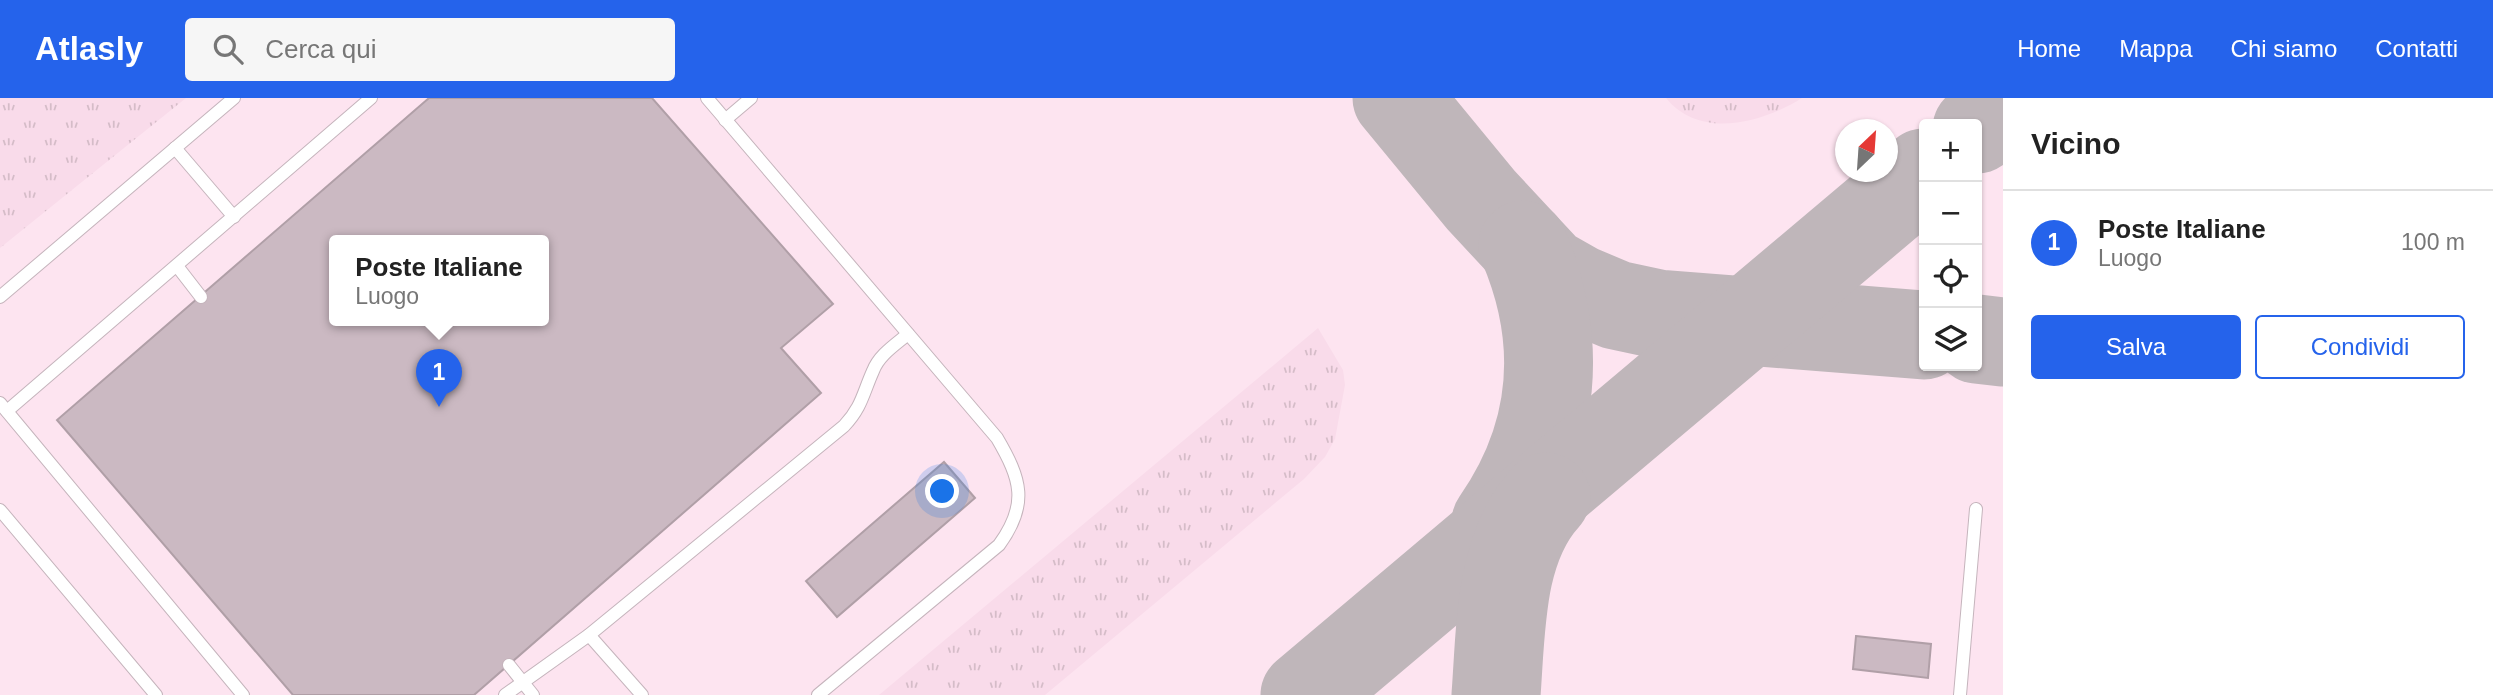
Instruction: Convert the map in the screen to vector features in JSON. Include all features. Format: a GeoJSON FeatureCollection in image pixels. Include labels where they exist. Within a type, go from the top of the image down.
{"type":"FeatureCollection","features":[{"type":"Feature","properties":{"kind":"lane"},"geometry":{"type":"LineString","coordinates":[[0,297],[234,98]]}},
{"type":"Feature","properties":{"kind":"lane"},"geometry":{"type":"LineString","coordinates":[[243,695],[4,407],[177,265],[371,98]]}},
{"type":"Feature","properties":{"kind":"lane"},"geometry":{"type":"LineString","coordinates":[[707,98],[997,438],[1014,468],[1018,489],[1016,513],[999,545],[818,695]]}},
{"type":"Feature","properties":{"kind":"lane"},"geometry":{"type":"LineString","coordinates":[[726,120],[751,98]]}},
{"type":"Feature","properties":{"kind":"lane"},"geometry":{"type":"LineString","coordinates":[[175,148],[234,217]]}},
{"type":"Feature","properties":{"kind":"lane"},"geometry":{"type":"LineString","coordinates":[[177,265],[201,297]]}},
{"type":"Feature","properties":{"kind":"lane"},"geometry":{"type":"LineString","coordinates":[[505,695],[589,635],[844,426],[864,399],[879,360],[908,334]]}},
{"type":"Feature","properties":{"kind":"lane"},"geometry":{"type":"LineString","coordinates":[[1960,695],[1976,509]]}},
{"type":"Feature","properties":{"kind":"lane"},"geometry":{"type":"LineString","coordinates":[[0,510],[156,695]]}},
{"type":"Feature","properties":{"kind":"lane"},"geometry":{"type":"LineString","coordinates":[[589,635],[642,695]]}},
{"type":"Feature","properties":{"kind":"lane"},"geometry":{"type":"LineString","coordinates":[[509,665],[533,695]]}},
{"type":"Feature","properties":{"kind":"shaded area"},"geometry":{"type":"Polygon","coordinates":[[[0,98],[2003,98],[2003,695],[0,695],[0,98]]]}},
{"type":"Feature","properties":{"kind":"green space"},"geometry":{"type":"Polygon","coordinates":[[[0,98],[186,98],[0,248],[0,98]]]}},
{"type":"Feature","properties":{"kind":"green space"},"geometry":{"type":"Polygon","coordinates":[[[1666,98],[1802,98],[1750,120],[1713,123],[1680,111],[1666,98]]]}},
{"type":"Feature","properties":{"kind":"green space"},"geometry":{"type":"Polygon","coordinates":[[[1318,328],[1343,370],[1345,385],[1335,439],[1325,457],[1304,479],[1045,695],[879,695],[1318,328]]]}},
{"type":"Feature","properties":{"kind":"building"},"geometry":{"type":"Polygon","coordinates":[[[429,98],[652,98],[833,304],[781,348],[821,393],[474,695],[293,695],[57,420],[429,98]]]}},
{"type":"Feature","properties":{"kind":"building"},"geometry":{"type":"Polygon","coordinates":[[[944,462],[975,498],[837,617],[806,581],[944,462]]]}},
{"type":"Feature","properties":{"kind":"building"},"geometry":{"type":"Polygon","coordinates":[[[1856,636],[1931,644],[1928,678],[1853,669],[1856,636]]]}},
{"type":"Feature","properties":{"kind":"taxiway"},"geometry":{"type":"LineString","coordinates":[[1397,98],[1481,200],[1548,272],[1578,289],[1616,305],[1658,314],[1919,335]]}},
{"type":"Feature","properties":{"kind":"taxiway"},"geometry":{"type":"LineString","coordinates":[[1982,125],[2003,107]]}},
{"type":"Feature","properties":{"kind":"taxiway"},"geometry":{"type":"LineString","coordinates":[[1305,695],[1919,177]]}},
{"type":"Feature","properties":{"kind":"taxiway"},"geometry":{"type":"LineString","coordinates":[[1496,522],[1516,489],[1531,456],[1542,422],[1547,387],[1545,317],[1523,245]]}},
{"type":"Feature","properties":{"kind":"taxiway"},"geometry":{"type":"LineString","coordinates":[[1982,340],[2003,342]]}},
{"type":"Feature","properties":{"kind":"taxiway"},"geometry":{"type":"LineString","coordinates":[[1496,695],[1502,617],[1511,565],[1519,540],[1546,497]]}},
{"type":"Feature","properties":{"kind":"place","name":"Poste Italiane"},"geometry":{"type":"Point","coordinates":[439,407]}}]}
